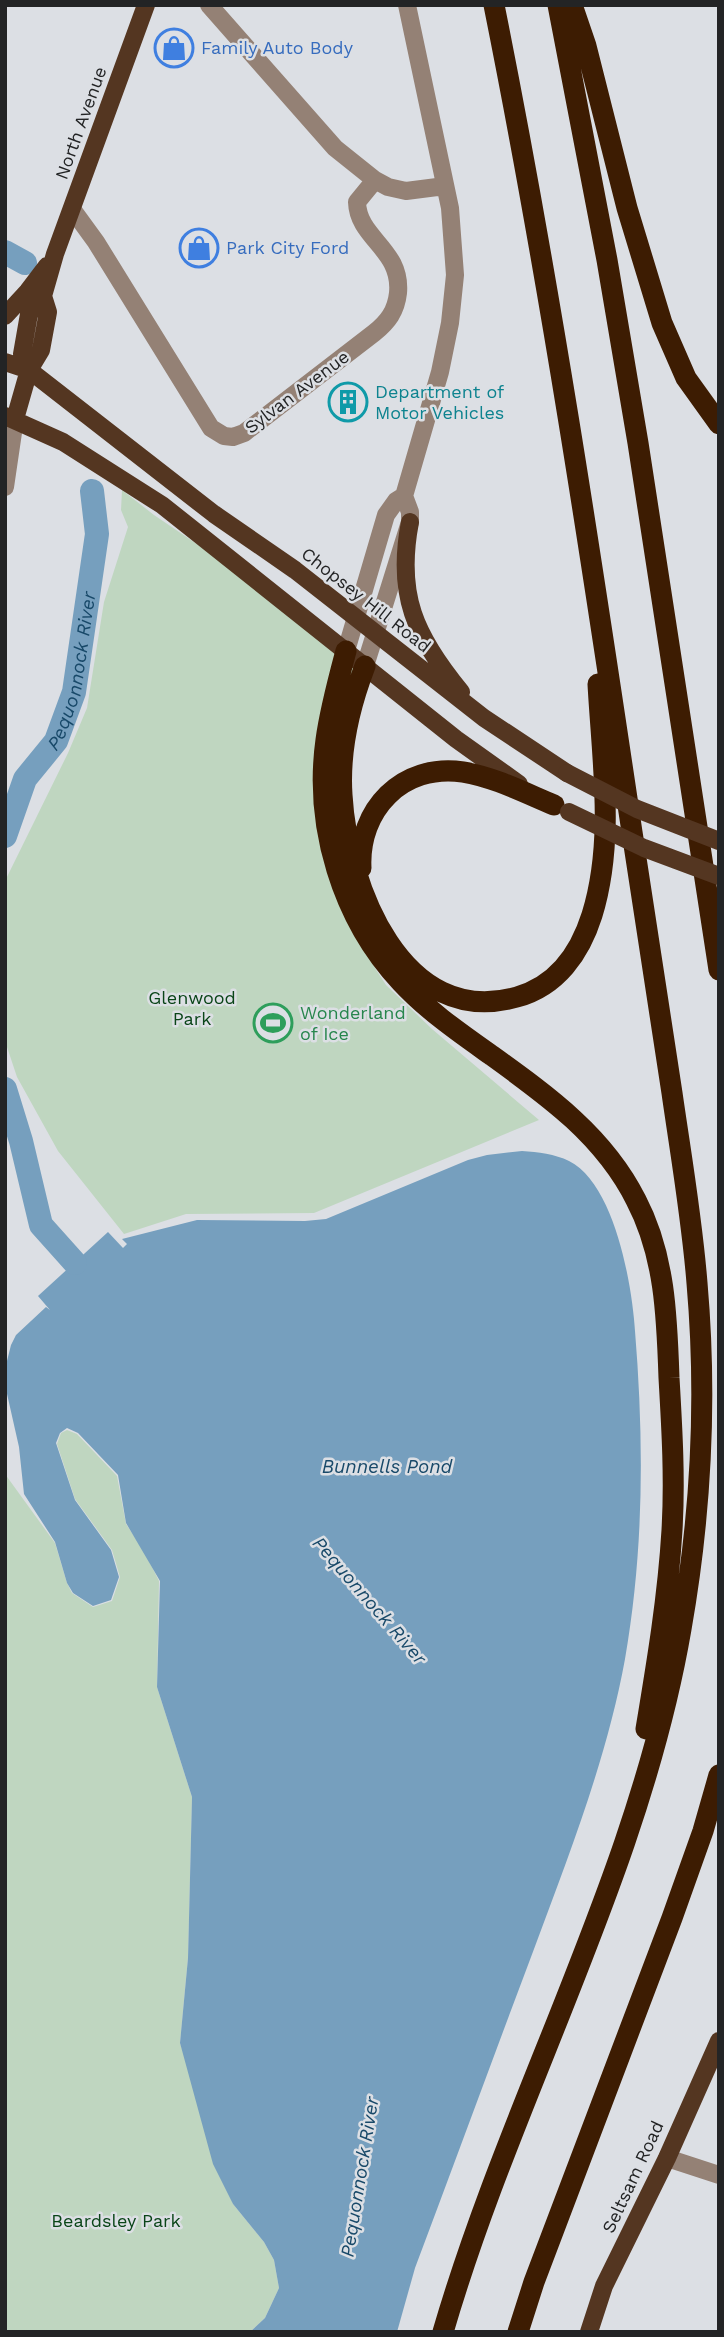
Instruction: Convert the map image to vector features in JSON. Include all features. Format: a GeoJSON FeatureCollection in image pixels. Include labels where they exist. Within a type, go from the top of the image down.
{"type":"FeatureCollection","features":[{"type":"Feature","properties":{"kind":"highway"},"geometry":{"type":"LineString","coordinates":[[443,2332],[485,2210],[629,1829],[658,1732],[680,1634],[695,1534],[701,1447],[702,1384],[692,1233],[590,552],[542,255],[494,5]]}},
{"type":"Feature","properties":{"kind":"highway"},"geometry":{"type":"LineString","coordinates":[[558,5],[628,380],[719,970]]}},
{"type":"Feature","properties":{"kind":"highway"},"geometry":{"type":"LineString","coordinates":[[572,5],[586,46],[621,185],[662,323],[686,378],[719,424]]}},
{"type":"Feature","properties":{"kind":"highway"},"geometry":{"type":"LineString","coordinates":[[365,666],[343,743],[342,794],[349,842],[371,911],[392,949],[412,971],[445,993],[470,1000],[505,1000],[536,991],[555,978],[577,950],[591,918],[597,894],[604,829],[590,552]]}},
{"type":"Feature","properties":{"kind":"highway"},"geometry":{"type":"LineString","coordinates":[[346,651],[325,741],[323,795],[330,847],[356,918],[381,957],[413,994],[454,1029],[553,1101],[596,1141],[621,1174],[637,1202],[660,1266],[668,1343],[673,1465],[672,1531],[662,1631],[629,1829]]}},
{"type":"Feature","properties":{"kind":"highway"},"geometry":{"type":"LineString","coordinates":[[371,911],[362,877],[362,843],[374,810],[402,784],[429,773],[459,771],[488,779],[561,809]]}},
{"type":"Feature","properties":{"kind":"highway"},"geometry":{"type":"LineString","coordinates":[[518,2332],[539,2269],[684,1885],[719,1775]]}},
{"type":"Feature","properties":{"kind":"main road","name":"North Avenue"},"geometry":{"type":"LineString","coordinates":[[55,254],[146,5]]}},
{"type":"Feature","properties":{"kind":"main road"},"geometry":{"type":"LineString","coordinates":[[55,254],[43,296],[48,318],[41,351],[29,370],[10,418],[64,442],[162,505],[476,755],[561,809],[644,848],[719,876]]}},
{"type":"Feature","properties":{"kind":"main road"},"geometry":{"type":"LineString","coordinates":[[5,316],[28,291],[55,254]]}},
{"type":"Feature","properties":{"kind":"main road","name":"Chopsey Hill Road"},"geometry":{"type":"LineString","coordinates":[[5,362],[29,370],[214,514],[295,570],[484,718],[567,773],[637,809],[719,841]]}},
{"type":"Feature","properties":{"kind":"main road"},"geometry":{"type":"LineString","coordinates":[[410,522],[405,577],[415,622],[435,660],[484,718]]}},
{"type":"Feature","properties":{"kind":"main road","name":"Seltsam Road"},"geometry":{"type":"LineString","coordinates":[[589,2332],[604,2286],[667,2158],[719,2041]]}},
{"type":"Feature","properties":{"kind":"street"},"geometry":{"type":"LineString","coordinates":[[209,5],[335,148],[375,180],[394,189],[406,191],[445,186]]}},
{"type":"Feature","properties":{"kind":"street"},"geometry":{"type":"LineString","coordinates":[[365,666],[410,522],[410,512],[404,496],[433,397],[450,323],[455,275],[455,252],[445,186],[407,5]]}},
{"type":"Feature","properties":{"kind":"street","name":"Sylvan Avenue"},"geometry":{"type":"LineString","coordinates":[[72,209],[103,253],[211,428],[219,434],[233,437],[256,425],[374,333],[391,316],[398,293],[395,266],[383,247],[366,230],[357,214],[357,202],[375,180]]}},
{"type":"Feature","properties":{"kind":"street"},"geometry":{"type":"LineString","coordinates":[[5,488],[10,418]]}},
{"type":"Feature","properties":{"kind":"street"},"geometry":{"type":"LineString","coordinates":[[346,651],[386,515],[396,501],[404,496]]}},
{"type":"Feature","properties":{"kind":"street"},"geometry":{"type":"LineString","coordinates":[[667,2158],[719,2175]]}},
{"type":"Feature","properties":{"kind":"green space","name":"Glenwood Park"},"geometry":{"type":"Polygon","coordinates":[[[122,490],[154,515],[302,615],[356,659],[342,873],[375,968],[386,985],[432,1029],[539,1120],[314,1213],[186,1214],[124,1234],[58,1151],[17,1077],[5,1041],[5,881],[68,753],[87,708],[104,602],[128,527],[121,510],[122,490]]]}},
{"type":"Feature","properties":{"kind":"green space","name":"Beardsley Park"},"geometry":{"type":"Polygon","coordinates":[[[67,1430],[77,1434],[117,1476],[126,1524],[159,1581],[157,1687],[192,1797],[188,1958],[180,2043],[233,2204],[264,2242],[274,2260],[279,2288],[265,2318],[250,2332],[5,2332],[5,1474],[55,1543],[72,1593],[93,1607],[112,1601],[120,1577],[112,1550],[75,1499],[57,1444],[61,1433],[67,1430]]]}},
{"type":"Feature","properties":{"kind":"water","name":"Bunnells Pond"},"geometry":{"type":"Polygon","coordinates":[[[522,1151],[558,1157],[569,1161],[585,1173],[609,1213],[618,1237],[630,1288],[638,1372],[641,1495],[636,1577],[617,1696],[598,1769],[573,1842],[415,2268],[397,2332],[250,2332],[265,2318],[279,2288],[274,2260],[264,2242],[233,2204],[213,2164],[180,2043],[188,1958],[192,1797],[157,1687],[160,1581],[126,1523],[118,1475],[78,1433],[67,1428],[60,1433],[56,1443],[75,1500],[111,1550],[119,1577],[111,1600],[93,1606],[73,1593],[67,1583],[55,1542],[24,1494],[19,1447],[5,1385],[5,1369],[16,1335],[46,1307],[50,1310],[38,1296],[108,1232],[123,1248],[127,1244],[122,1239],[197,1220],[326,1219],[468,1160],[522,1151]]]}},
{"type":"Feature","properties":{"kind":"waterway","name":"Pequonnock River"},"geometry":{"type":"LineString","coordinates":[[5,252],[25,263]]}},
{"type":"Feature","properties":{"kind":"waterway","name":"Pequonnock River"},"geometry":{"type":"LineString","coordinates":[[5,836],[25,779],[56,741],[74,692],[97,534],[92,491]]}},
{"type":"Feature","properties":{"kind":"waterway","name":"Pequonnock River"},"geometry":{"type":"LineString","coordinates":[[5,1089],[21,1141],[41,1225],[75,1263]]}},
{"type":"Feature","properties":{"kind":"place","name":"Family Auto Body"},"geometry":{"type":"Point","coordinates":[174,48]}},
{"type":"Feature","properties":{"kind":"place","name":"Park City Ford"},"geometry":{"type":"Point","coordinates":[199,248]}},
{"type":"Feature","properties":{"kind":"place","name":"Department of Motor Vehicles"},"geometry":{"type":"Point","coordinates":[348,402]}},
{"type":"Feature","properties":{"kind":"place","name":"Wonderland of Ice"},"geometry":{"type":"Point","coordinates":[273,1023]}}]}
